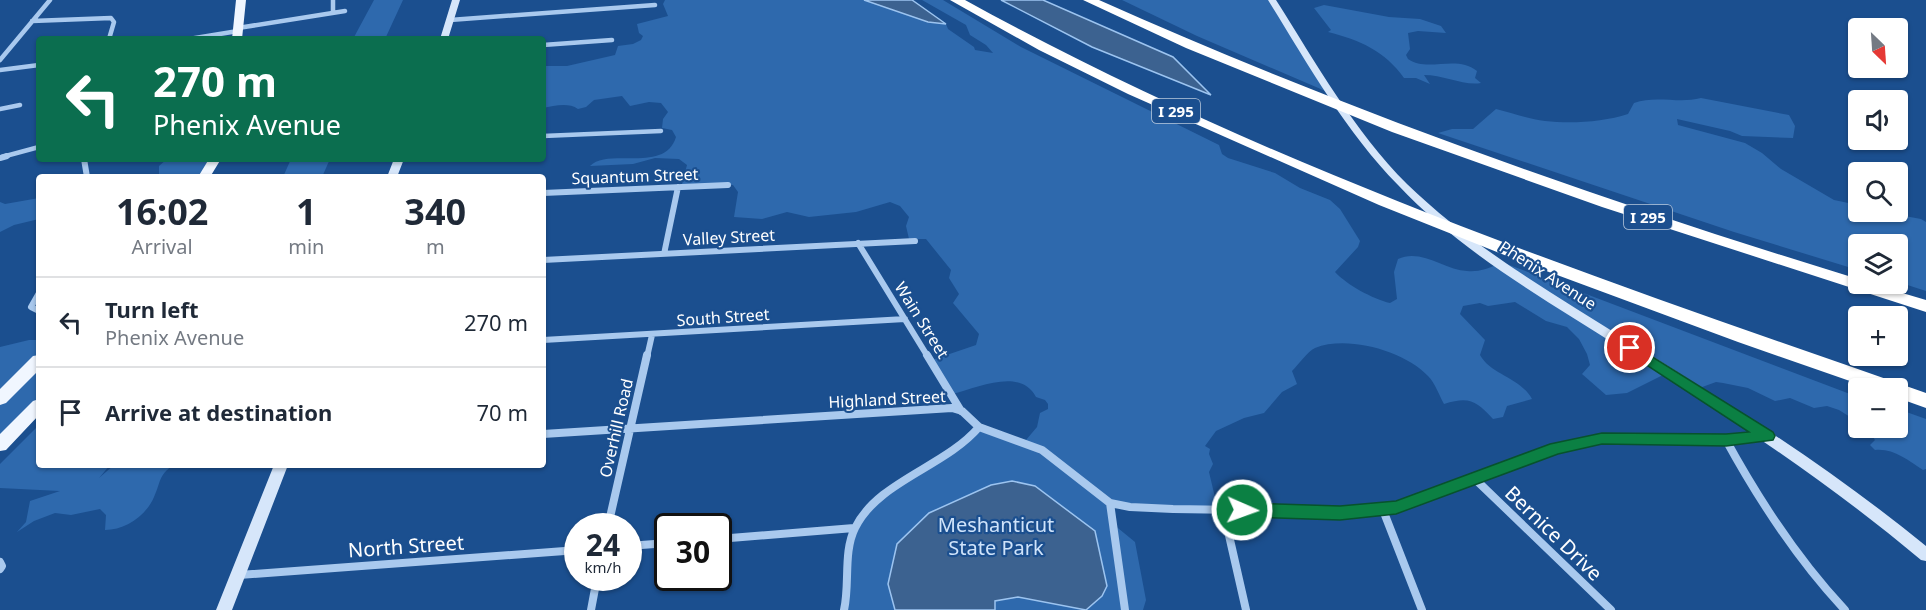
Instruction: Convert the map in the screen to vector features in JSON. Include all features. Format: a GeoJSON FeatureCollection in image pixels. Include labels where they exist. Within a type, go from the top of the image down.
{"type":"FeatureCollection","features":[{"type":"Feature","properties":{"kind":"highway","name":"I 295"},"geometry":{"type":"LineString","coordinates":[[956,0],[1044,48],[1125,87],[1357,190],[1611,289],[1862,378]]}},
{"type":"Feature","properties":{"kind":"highway","name":"I 295"},"geometry":{"type":"LineString","coordinates":[[1089,0],[1256,73],[1456,150],[1704,236],[1926,306]]}},
{"type":"Feature","properties":{"kind":"highway"},"geometry":{"type":"LineString","coordinates":[[1908,395],[1926,401]]}},
{"type":"Feature","properties":{"kind":"main road"},"geometry":{"type":"LineString","coordinates":[[238,32],[241,0]]}},
{"type":"Feature","properties":{"kind":"main road"},"geometry":{"type":"LineString","coordinates":[[445,36],[456,0]]}},
{"type":"Feature","properties":{"kind":"main road","name":"Phenix Avenue"},"geometry":{"type":"LineString","coordinates":[[1272,0],[1355,127],[1380,159],[1432,212],[1483,252],[1767,436],[1848,493],[1926,555]]}},
{"type":"Feature","properties":{"kind":"main road"},"geometry":{"type":"LineString","coordinates":[[0,399],[36,363]]}},
{"type":"Feature","properties":{"kind":"main road"},"geometry":{"type":"LineString","coordinates":[[0,445],[36,408]]}},
{"type":"Feature","properties":{"kind":"main road"},"geometry":{"type":"LineString","coordinates":[[224,610],[280,468]]}},
{"type":"Feature","properties":{"kind":"street"},"geometry":{"type":"LineString","coordinates":[[0,60],[50,0]]}},
{"type":"Feature","properties":{"kind":"street"},"geometry":{"type":"LineString","coordinates":[[333,0],[333,12]]}},
{"type":"Feature","properties":{"kind":"street"},"geometry":{"type":"LineString","coordinates":[[450,20],[655,5]]}},
{"type":"Feature","properties":{"kind":"street"},"geometry":{"type":"LineString","coordinates":[[210,36],[345,11]]}},
{"type":"Feature","properties":{"kind":"street"},"geometry":{"type":"LineString","coordinates":[[32,21],[111,18],[114,22],[110,36]]}},
{"type":"Feature","properties":{"kind":"street"},"geometry":{"type":"LineString","coordinates":[[546,45],[612,40]]}},
{"type":"Feature","properties":{"kind":"street"},"geometry":{"type":"LineString","coordinates":[[0,70],[36,65]]}},
{"type":"Feature","properties":{"kind":"street"},"geometry":{"type":"LineString","coordinates":[[0,109],[20,105]]}},
{"type":"Feature","properties":{"kind":"street"},"geometry":{"type":"LineString","coordinates":[[546,136],[662,131]]}},
{"type":"Feature","properties":{"kind":"street"},"geometry":{"type":"LineString","coordinates":[[0,158],[36,148]]}},
{"type":"Feature","properties":{"kind":"street","name":"Squantum Street"},"geometry":{"type":"LineString","coordinates":[[546,193],[728,185]]}},
{"type":"Feature","properties":{"kind":"street"},"geometry":{"type":"LineString","coordinates":[[664,254],[678,188]]}},
{"type":"Feature","properties":{"kind":"street","name":"Valley Street"},"geometry":{"type":"LineString","coordinates":[[546,260],[915,241]]}},
{"type":"Feature","properties":{"kind":"street","name":"Wain Street"},"geometry":{"type":"LineString","coordinates":[[858,243],[962,411]]}},
{"type":"Feature","properties":{"kind":"street"},"geometry":{"type":"LineString","coordinates":[[36,298],[31,307],[36,310]]}},
{"type":"Feature","properties":{"kind":"street","name":"South Street"},"geometry":{"type":"LineString","coordinates":[[546,340],[905,319]]}},
{"type":"Feature","properties":{"kind":"street","name":"Overhill Road"},"geometry":{"type":"LineString","coordinates":[[612,513],[652,335]]}},
{"type":"Feature","properties":{"kind":"street","name":"Highland Street"},"geometry":{"type":"LineString","coordinates":[[546,434],[952,408],[962,411],[979,427],[1042,450],[1110,503],[1130,507],[1340,513],[1383,510],[1413,503],[1556,449],[1602,438],[1726,440],[1767,436]]}},
{"type":"Feature","properties":{"kind":"street"},"geometry":{"type":"LineString","coordinates":[[844,610],[849,587],[849,565],[854,528],[879,500],[961,447],[979,427]]}},
{"type":"Feature","properties":{"kind":"street"},"geometry":{"type":"LineString","coordinates":[[1726,440],[1772,520],[1826,590],[1845,610]]}},
{"type":"Feature","properties":{"kind":"street","name":"Bernice Drive"},"geometry":{"type":"LineString","coordinates":[[1475,479],[1611,610]]}},
{"type":"Feature","properties":{"kind":"street"},"geometry":{"type":"LineString","coordinates":[[1110,503],[1125,610]]}},
{"type":"Feature","properties":{"kind":"street"},"geometry":{"type":"LineString","coordinates":[[1223,509],[1246,610]]}},
{"type":"Feature","properties":{"kind":"street"},"geometry":{"type":"LineString","coordinates":[[1383,510],[1422,610]]}},
{"type":"Feature","properties":{"kind":"street"},"geometry":{"type":"LineString","coordinates":[[732,538],[854,528]]}},
{"type":"Feature","properties":{"kind":"street","name":"North Street"},"geometry":{"type":"LineString","coordinates":[[238,575],[564,551]]}},
{"type":"Feature","properties":{"kind":"street"},"geometry":{"type":"LineString","coordinates":[[0,562],[2,566],[0,569]]}},
{"type":"Feature","properties":{"kind":"street"},"geometry":{"type":"LineString","coordinates":[[591,610],[595,591]]}},
{"type":"Feature","properties":{"kind":"green space"},"geometry":{"type":"Polygon","coordinates":[[[374,0],[403,0],[386,36],[355,36],[374,0]]]}},
{"type":"Feature","properties":{"kind":"green space"},"geometry":{"type":"Polygon","coordinates":[[[665,0],[864,0],[932,22],[946,24],[948,29],[975,50],[993,53],[986,45],[970,35],[966,25],[922,0],[943,0],[1021,47],[1219,145],[1222,154],[1228,158],[1275,173],[1300,188],[1330,200],[1340,209],[1360,241],[1358,247],[1335,272],[1346,282],[1368,295],[1390,303],[1397,299],[1394,272],[1398,259],[1407,256],[1424,258],[1459,270],[1471,271],[1483,270],[1498,264],[1496,260],[1848,393],[1848,416],[1827,406],[1814,408],[1790,398],[1775,401],[1748,388],[1723,383],[1716,382],[1694,390],[1665,374],[1627,393],[1606,395],[1582,374],[1590,365],[1587,354],[1579,339],[1567,327],[1546,321],[1515,302],[1488,306],[1480,303],[1463,306],[1460,314],[1485,340],[1480,355],[1485,362],[1520,386],[1532,399],[1507,406],[1503,417],[1493,419],[1477,404],[1466,400],[1444,404],[1428,376],[1405,359],[1390,353],[1343,343],[1315,348],[1292,371],[1297,384],[1282,392],[1264,413],[1244,418],[1216,431],[1205,446],[1210,449],[1209,454],[1213,464],[1209,472],[1218,510],[1114,505],[1113,524],[1135,542],[1146,600],[1143,610],[846,610],[853,536],[863,520],[877,505],[892,490],[979,429],[1026,440],[1037,427],[1040,413],[1048,409],[1048,404],[1045,400],[1036,397],[1029,388],[1009,381],[986,384],[952,394],[932,360],[976,345],[979,334],[953,303],[959,294],[949,278],[951,270],[926,239],[909,239],[906,226],[909,217],[900,206],[890,202],[856,212],[809,217],[787,212],[762,219],[734,217],[738,192],[733,185],[682,184],[687,165],[679,159],[655,158],[633,164],[590,166],[598,161],[609,159],[649,157],[670,148],[676,137],[672,130],[662,128],[663,119],[668,112],[661,103],[649,102],[630,106],[622,96],[594,100],[586,107],[578,109],[565,105],[546,108],[546,66],[567,66],[615,55],[618,46],[633,44],[641,40],[643,36],[639,33],[637,24],[668,16],[663,4],[665,0]]]}},
{"type":"Feature","properties":{"kind":"green space"},"geometry":{"type":"Polygon","coordinates":[[[1122,0],[1272,0],[1330,93],[1197,36],[1122,0]]]}},
{"type":"Feature","properties":{"kind":"green space"},"geometry":{"type":"Polygon","coordinates":[[[1324,5],[1389,17],[1420,19],[1441,26],[1446,33],[1418,31],[1408,33],[1410,49],[1406,55],[1408,59],[1424,64],[1451,63],[1469,66],[1477,71],[1475,78],[1481,83],[1474,84],[1431,75],[1424,75],[1430,84],[1416,78],[1404,78],[1389,61],[1371,48],[1328,32],[1331,30],[1314,8],[1324,5]]]}},
{"type":"Feature","properties":{"kind":"green space"},"geometry":{"type":"Polygon","coordinates":[[[1701,98],[1789,115],[1795,126],[1793,138],[1742,136],[1730,131],[1677,119],[1678,125],[1745,143],[1762,153],[1781,169],[1834,200],[1848,203],[1848,222],[1908,222],[1908,217],[1926,222],[1926,291],[1908,285],[1908,234],[1848,234],[1848,267],[1734,232],[1438,133],[1452,129],[1473,129],[1496,109],[1555,122],[1598,121],[1628,114],[1634,103],[1642,101],[1701,98]]]}},
{"type":"Feature","properties":{"kind":"green space"},"geometry":{"type":"Polygon","coordinates":[[[164,162],[212,162],[206,174],[159,174],[159,166],[164,162]]]}},
{"type":"Feature","properties":{"kind":"green space"},"geometry":{"type":"Polygon","coordinates":[[[290,162],[329,162],[323,174],[284,174],[290,162]]]}},
{"type":"Feature","properties":{"kind":"green space"},"geometry":{"type":"Polygon","coordinates":[[[36,199],[36,220],[14,225],[0,232],[0,202],[5,204],[36,199]]]}},
{"type":"Feature","properties":{"kind":"green space"},"geometry":{"type":"Polygon","coordinates":[[[36,340],[36,408],[0,444],[0,347],[36,340]]]}},
{"type":"Feature","properties":{"kind":"green space"},"geometry":{"type":"Polygon","coordinates":[[[1908,413],[1926,419],[1926,469],[1923,470],[1894,453],[1875,450],[1870,445],[1875,440],[1874,438],[1908,438],[1908,413]]]}},
{"type":"Feature","properties":{"kind":"green space"},"geometry":{"type":"Polygon","coordinates":[[[36,428],[36,468],[107,468],[99,478],[111,468],[169,468],[162,476],[146,510],[134,521],[120,528],[105,530],[106,515],[100,509],[71,515],[55,513],[34,521],[17,532],[26,522],[30,501],[60,491],[0,488],[0,464],[36,428]]]}},
{"type":"Feature","properties":{"kind":"shaded area"},"geometry":{"type":"Polygon","coordinates":[[[864,0],[912,0],[946,24],[928,22],[864,0]]]}},
{"type":"Feature","properties":{"kind":"shaded area"},"geometry":{"type":"Polygon","coordinates":[[[1001,0],[1043,0],[1173,57],[1211,95],[1092,47],[1001,0]]]}},
{"type":"Feature","properties":{"kind":"shaded area","name":"Meshanticut State Park"},"geometry":{"type":"Polygon","coordinates":[[[1012,481],[1035,486],[1095,531],[1107,586],[1102,596],[1086,610],[1018,597],[995,601],[995,610],[895,610],[888,584],[897,544],[929,513],[991,485],[1012,481]]]}},
{"type":"Feature","properties":{"kind":"route"},"geometry":{"type":"LineString","coordinates":[[1242,510],[1340,513],[1396,508],[1556,449],[1602,438],[1726,440],[1767,436],[1630,348]]}}]}
